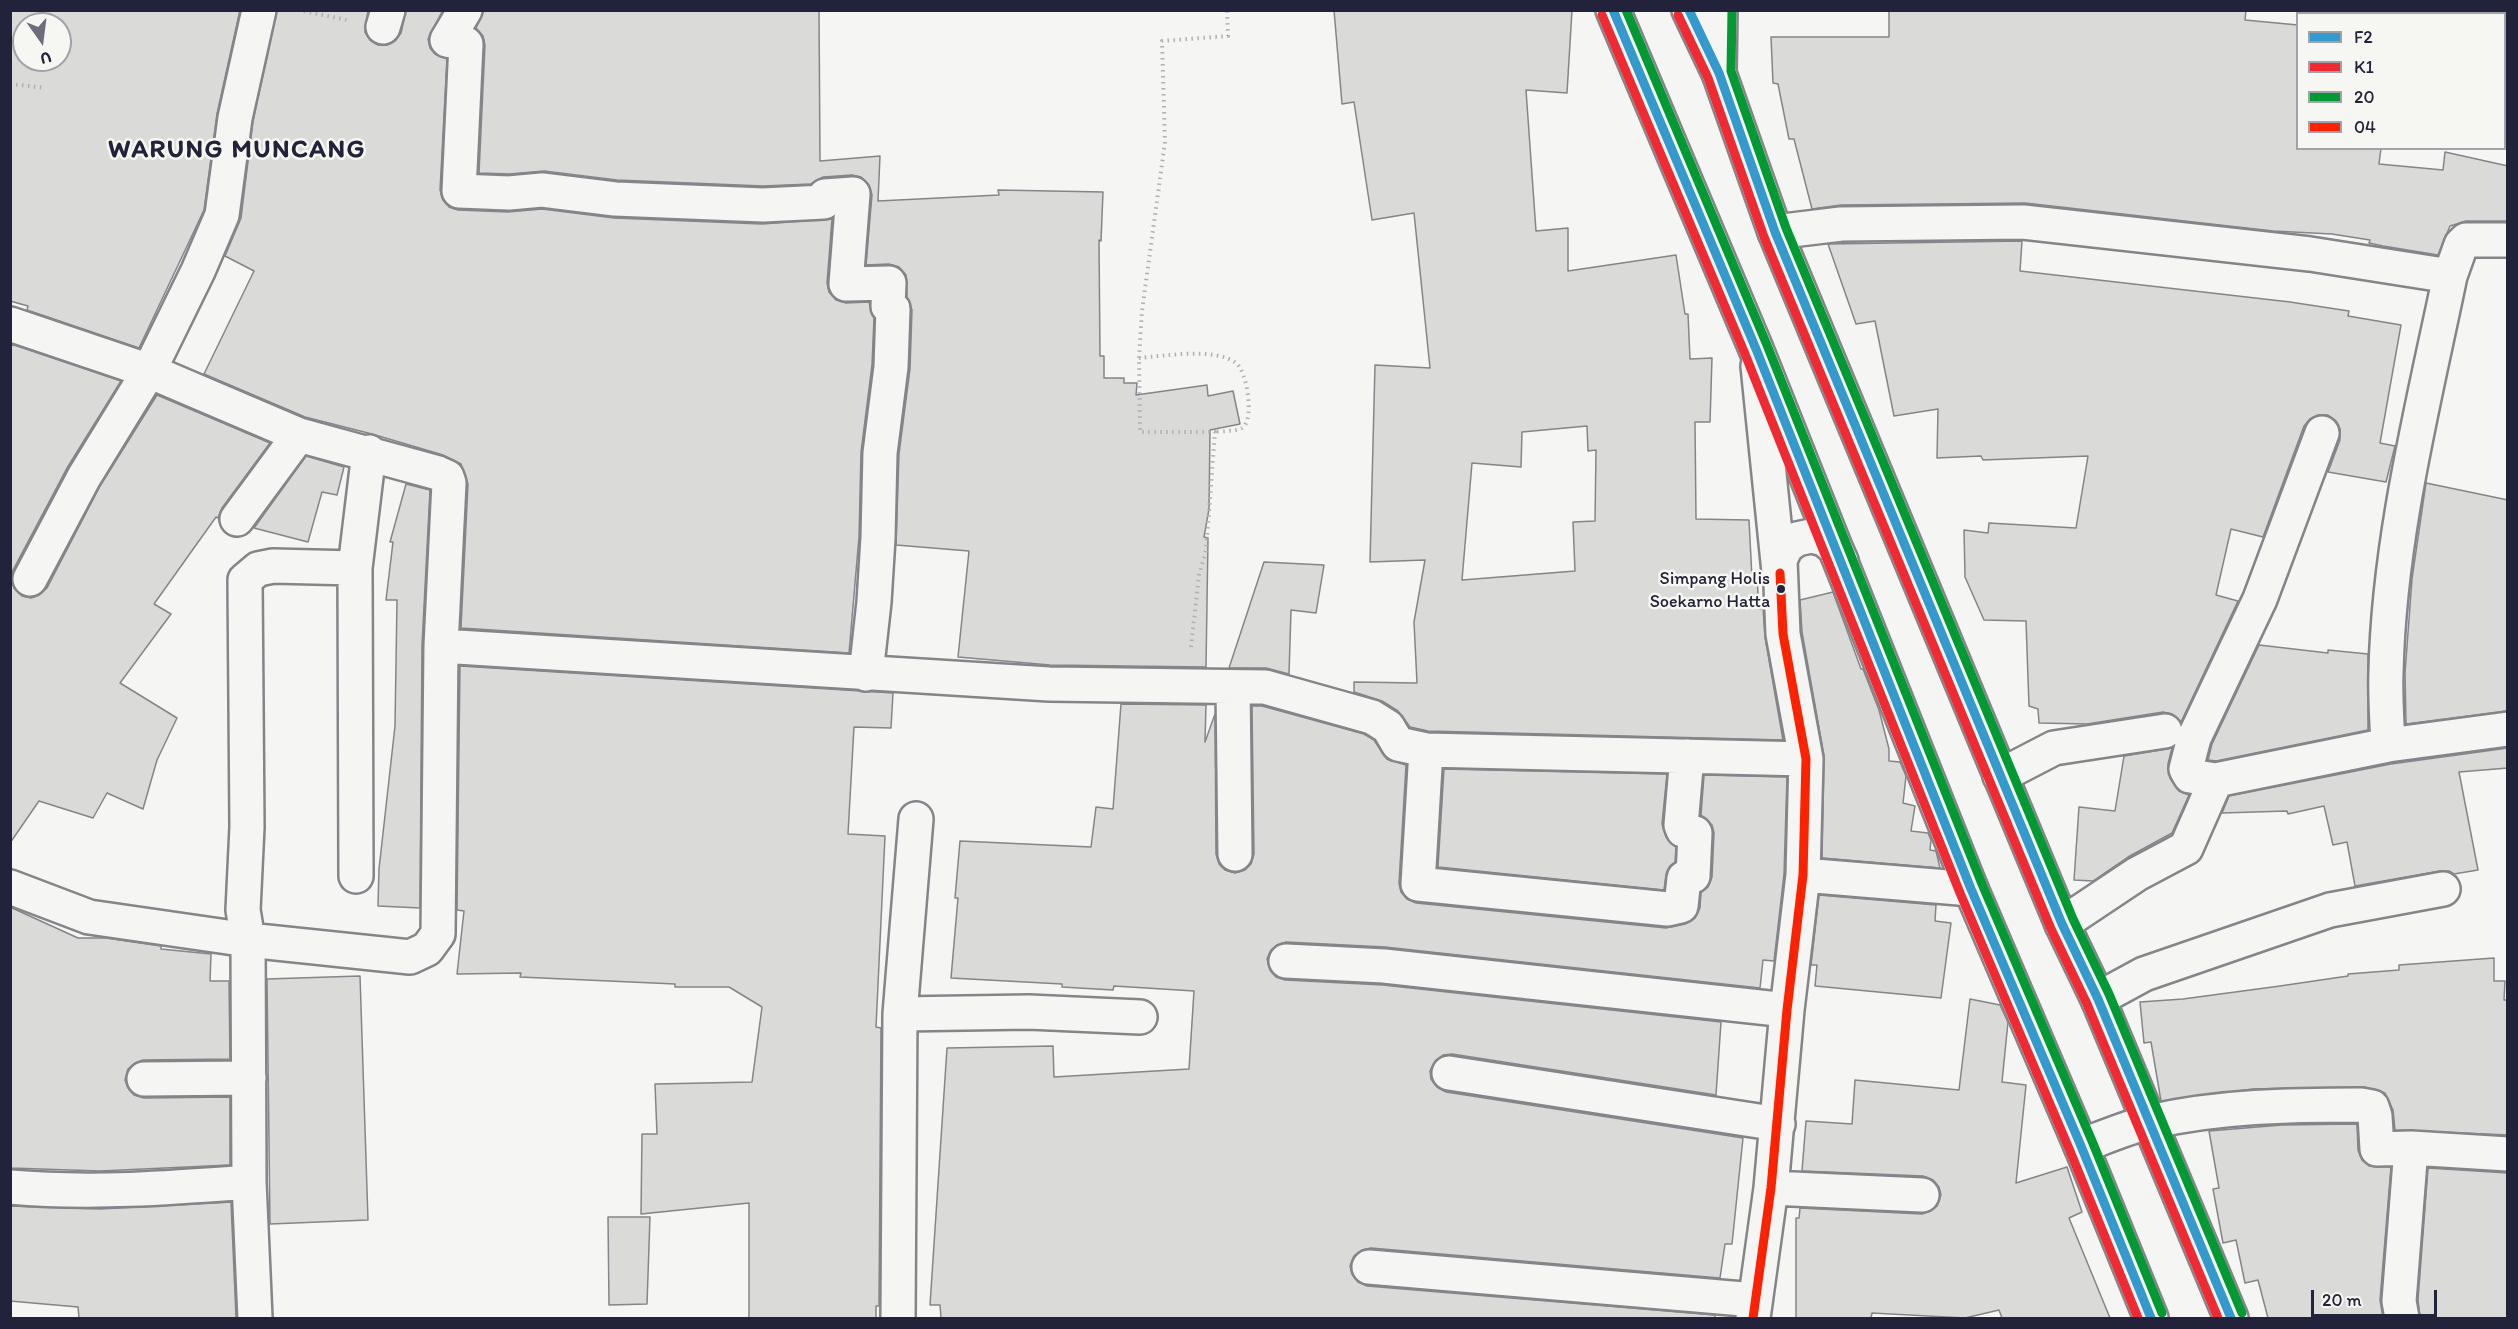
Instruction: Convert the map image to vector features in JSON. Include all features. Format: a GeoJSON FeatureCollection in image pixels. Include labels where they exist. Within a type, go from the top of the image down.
{"type":"FeatureCollection","features":[{"type":"Feature","properties":{"kind":"main road"},"geometry":{"type":"LineString","coordinates":[[30,579],[84,477],[149,370],[198,272],[222,215],[236,118],[259,10]]}},
{"type":"Feature","properties":{"kind":"main road"},"geometry":{"type":"LineString","coordinates":[[465,10],[447,40],[466,44],[459,192],[509,193],[542,190],[615,198],[763,205],[824,202],[825,196],[853,194],[846,284],[889,283],[888,306],[893,309],[891,368],[879,469],[874,602],[866,674]]}},
{"type":"Feature","properties":{"kind":"main road"},"geometry":{"type":"LineString","coordinates":[[1613,10],[1756,349],[1971,889],[2151,1318]]}},
{"type":"Feature","properties":{"kind":"main road"},"geometry":{"type":"LineString","coordinates":[[1689,10],[1719,73],[1775,232],[2000,776],[2062,924],[2098,999],[2231,1318]]}},
{"type":"Feature","properties":{"kind":"main road"},"geometry":{"type":"LineString","coordinates":[[1719,73],[1720,10]]}},
{"type":"Feature","properties":{"kind":"main road"},"geometry":{"type":"LineString","coordinates":[[1775,232],[1841,224],[2023,222],[2310,254],[2450,276]]}},
{"type":"Feature","properties":{"kind":"main road"},"geometry":{"type":"LineString","coordinates":[[2388,746],[2386,673],[2390,602],[2408,478],[2450,276],[2461,245],[2466,240],[2508,240]]}},
{"type":"Feature","properties":{"kind":"main road"},"geometry":{"type":"LineString","coordinates":[[10,324],[149,370],[299,435],[369,452],[438,473],[449,480],[441,646],[438,934],[427,949],[410,957],[248,940],[89,917],[10,887]]}},
{"type":"Feature","properties":{"kind":"main road"},"geometry":{"type":"LineString","coordinates":[[1756,349],[1780,573]]}},
{"type":"Feature","properties":{"kind":"main road"},"geometry":{"type":"LineString","coordinates":[[2322,433],[2260,599],[2194,738],[2186,769],[2190,776],[2216,780],[2388,746],[2508,729]]}},
{"type":"Feature","properties":{"kind":"main road"},"geometry":{"type":"LineString","coordinates":[[237,519],[299,435]]}},
{"type":"Feature","properties":{"kind":"main road"},"geometry":{"type":"LineString","coordinates":[[356,876],[355,568],[369,452]]}},
{"type":"Feature","properties":{"kind":"main road"},"geometry":{"type":"LineString","coordinates":[[1369,1268],[1754,1309],[1771,1188],[1803,875],[1806,759],[1783,634],[1780,560],[1786,548],[1797,539],[1811,536],[1824,539],[1835,548],[1841,561]]}},
{"type":"Feature","properties":{"kind":"main road"},"geometry":{"type":"LineString","coordinates":[[255,1318],[249,1182],[248,940],[243,910],[247,827],[245,580],[258,569],[273,567],[355,568]]}},
{"type":"Feature","properties":{"kind":"main road"},"geometry":{"type":"LineString","coordinates":[[441,646],[1049,684],[1266,687],[1372,717],[1388,727],[1398,744],[1426,750],[1806,759]]}},
{"type":"Feature","properties":{"kind":"main road"},"geometry":{"type":"LineString","coordinates":[[1233,687],[1235,854]]}},
{"type":"Feature","properties":{"kind":"main road"},"geometry":{"type":"LineString","coordinates":[[2000,776],[2054,748],[2165,731]]}},
{"type":"Feature","properties":{"kind":"main road"},"geometry":{"type":"LineString","coordinates":[[1426,750],[1418,884],[1668,909],[1681,906],[1682,882],[1684,878],[1693,876],[1695,833],[1683,830],[1681,825],[1687,756]]}},
{"type":"Feature","properties":{"kind":"main road"},"geometry":{"type":"LineString","coordinates":[[2062,924],[2137,874],[2186,848],[2216,780]]}},
{"type":"Feature","properties":{"kind":"main road"},"geometry":{"type":"LineString","coordinates":[[898,1318],[900,1014],[916,819]]}},
{"type":"Feature","properties":{"kind":"main road"},"geometry":{"type":"LineString","coordinates":[[1803,875],[1971,889]]}},
{"type":"Feature","properties":{"kind":"main road"},"geometry":{"type":"LineString","coordinates":[[2098,999],[2144,974],[2330,910],[2443,889]]}},
{"type":"Feature","properties":{"kind":"main road"},"geometry":{"type":"LineString","coordinates":[[1286,961],[1384,966],[1471,974],[1788,1010]]}},
{"type":"Feature","properties":{"kind":"main road"},"geometry":{"type":"LineString","coordinates":[[900,1014],[1029,1012],[1140,1017]]}},
{"type":"Feature","properties":{"kind":"main road"},"geometry":{"type":"LineString","coordinates":[[1449,1073],[1778,1124]]}},
{"type":"Feature","properties":{"kind":"main road"},"geometry":{"type":"LineString","coordinates":[[144,1079],[249,1078]]}},
{"type":"Feature","properties":{"kind":"main road"},"geometry":{"type":"LineString","coordinates":[[2080,1146],[2148,1122],[2246,1108],[2361,1105],[2372,1107],[2375,1116],[2377,1149],[2411,1148],[2508,1154]]}},
{"type":"Feature","properties":{"kind":"main road"},"geometry":{"type":"LineString","coordinates":[[2402,1318],[2399,1301],[2411,1148]]}},
{"type":"Feature","properties":{"kind":"main road"},"geometry":{"type":"LineString","coordinates":[[10,1187],[34,1189],[144,1188],[249,1182]]}},
{"type":"Feature","properties":{"kind":"main road"},"geometry":{"type":"LineString","coordinates":[[1771,1188],[1922,1196]]}},
{"type":"Feature","properties":{"kind":"path"},"geometry":{"type":"LineString","coordinates":[[1139,358],[1192,354],[1221,357],[1236,362],[1244,372],[1249,410],[1247,423],[1242,428],[1215,432],[1140,432],[1139,358],[1142,311],[1165,142],[1162,40],[1228,36],[1227,10]]}},
{"type":"Feature","properties":{"kind":"path"},"geometry":{"type":"LineString","coordinates":[[10,84],[45,88]]}},
{"type":"Feature","properties":{"kind":"path"},"geometry":{"type":"LineString","coordinates":[[1187,686],[1199,575],[1206,551],[1215,432]]}},
{"type":"Feature","properties":{"kind":"building"},"geometry":{"type":"Polygon","coordinates":[[[10,10],[240,10],[217,114],[204,210],[139,348],[27,310],[28,306],[10,301],[10,10]]]}},
{"type":"Feature","properties":{"kind":"building"},"geometry":{"type":"Polygon","coordinates":[[[277,10],[368,10],[365,32],[370,40],[378,45],[387,45],[395,41],[401,33],[406,10],[443,10],[428,39],[430,48],[435,54],[447,59],[440,190],[443,200],[449,207],[458,210],[508,212],[542,209],[614,218],[762,224],[832,219],[827,283],[829,292],[836,300],[846,303],[869,302],[874,318],[872,365],[861,452],[859,537],[849,653],[461,628],[468,484],[461,464],[443,455],[305,417],[204,374],[254,271],[225,256],[241,218],[253,121],[277,10]]]}},
{"type":"Feature","properties":{"kind":"building"},"geometry":{"type":"Polygon","coordinates":[[[484,10],[819,10],[820,161],[880,156],[878,201],[999,195],[998,190],[1103,192],[1101,241],[1099,240],[1100,356],[1104,356],[1104,378],[1124,378],[1124,383],[1137,383],[1136,395],[1207,385],[1208,396],[1233,391],[1240,424],[1210,430],[1209,509],[1204,537],[1208,538],[1206,667],[1050,665],[958,657],[969,551],[896,545],[899,454],[910,369],[912,310],[907,297],[906,275],[899,267],[889,264],[866,265],[872,195],[869,185],[861,177],[852,175],[823,177],[811,184],[763,186],[617,180],[544,171],[509,174],[479,173],[485,45],[483,36],[476,28],[484,10]]]}},
{"type":"Feature","properties":{"kind":"building"},"geometry":{"type":"Polygon","coordinates":[[[1334,10],[1572,10],[1567,93],[1526,90],[1536,231],[1568,228],[1568,271],[1676,255],[1685,314],[1688,314],[1690,359],[1712,358],[1710,422],[1695,422],[1696,519],[1749,520],[1752,578],[1757,577],[1759,609],[1763,608],[1765,637],[1783,740],[1428,731],[1410,727],[1398,711],[1382,701],[1354,692],[1354,682],[1417,683],[1414,622],[1425,560],[1370,562],[1375,365],[1430,368],[1414,213],[1372,220],[1354,102],[1342,104],[1334,10]],[[1587,426],[1522,432],[1521,467],[1472,463],[1462,580],[1575,571],[1573,522],[1595,521],[1596,450],[1588,451],[1587,426]]]}},
{"type":"Feature","properties":{"kind":"building"},"geometry":{"type":"Polygon","coordinates":[[[1889,10],[2246,10],[2245,20],[2296,25],[2296,150],[2381,150],[2379,164],[2443,170],[2445,152],[2508,166],[2508,221],[2466,221],[2450,226],[2438,255],[2383,246],[2369,243],[2370,240],[2332,234],[2273,231],[2025,203],[1841,205],[1812,209],[1794,139],[1789,139],[1778,84],[1773,83],[1771,37],[1889,37],[1889,10]]]}},
{"type":"Feature","properties":{"kind":"building"},"geometry":{"type":"Polygon","coordinates":[[[2022,241],[2020,271],[2290,302],[2349,311],[2348,316],[2401,325],[2380,443],[2395,446],[2386,482],[2328,472],[2340,440],[2340,429],[2336,421],[2328,415],[2318,415],[2304,426],[2263,537],[2231,529],[2216,595],[2238,601],[2181,722],[2172,714],[2163,712],[2087,724],[2039,723],[2038,709],[2029,706],[2026,621],[1984,620],[1965,577],[1964,530],[1988,533],[1989,523],[2076,528],[2088,456],[1983,460],[1981,456],[1937,458],[1938,409],[1894,416],[1875,321],[1856,324],[1828,244],[2022,241]]]}},
{"type":"Feature","properties":{"kind":"building"},"geometry":{"type":"Polygon","coordinates":[[[11,344],[121,381],[67,468],[13,570],[11,579],[14,588],[22,596],[31,598],[47,588],[100,486],[157,395],[270,443],[154,604],[171,614],[120,683],[177,718],[157,760],[143,809],[107,793],[93,818],[39,801],[10,843],[11,344]]]}},
{"type":"Feature","properties":{"kind":"building"},"geometry":{"type":"Polygon","coordinates":[[[306,456],[344,467],[337,495],[322,492],[308,542],[254,528],[306,456]]]}},
{"type":"Feature","properties":{"kind":"building"},"geometry":{"type":"Polygon","coordinates":[[[2426,483],[2508,500],[2508,711],[2406,724],[2405,673],[2412,579],[2426,483]]]}},
{"type":"Feature","properties":{"kind":"building"},"geometry":{"type":"Polygon","coordinates":[[[406,484],[430,490],[422,645],[420,908],[378,906],[379,869],[395,726],[397,600],[386,600],[393,542],[390,542],[406,484]]]}},
{"type":"Feature","properties":{"kind":"building"},"geometry":{"type":"Polygon","coordinates":[[[1264,562],[1324,565],[1316,613],[1291,610],[1289,674],[1266,668],[1229,668],[1264,562]]]}},
{"type":"Feature","properties":{"kind":"building"},"geometry":{"type":"Polygon","coordinates":[[[1833,592],[1861,669],[1863,669],[1879,710],[1889,749],[1889,761],[1900,762],[1906,776],[1903,803],[1915,806],[1911,831],[1928,833],[1931,840],[1930,850],[1936,851],[1940,868],[1822,858],[1824,756],[1802,632],[1800,600],[1833,592]]]}},
{"type":"Feature","properties":{"kind":"building"},"geometry":{"type":"Polygon","coordinates":[[[2259,645],[2328,653],[2328,650],[2368,654],[2368,730],[2216,761],[2208,760],[2212,744],[2259,645]]]}},
{"type":"Feature","properties":{"kind":"building"},"geometry":{"type":"Polygon","coordinates":[[[460,666],[893,693],[891,728],[854,727],[848,834],[885,836],[876,1027],[881,1028],[879,1306],[876,1306],[876,1318],[749,1318],[749,1203],[641,1214],[642,1134],[657,1134],[655,1084],[752,1082],[762,1007],[729,987],[675,987],[675,984],[520,977],[521,973],[457,974],[464,911],[457,910],[460,666]]]}},
{"type":"Feature","properties":{"kind":"building"},"geometry":{"type":"Polygon","coordinates":[[[1121,704],[1206,705],[1205,742],[1215,714],[1216,854],[1219,864],[1225,870],[1235,873],[1245,870],[1251,864],[1254,854],[1252,706],[1262,706],[1364,734],[1374,740],[1387,759],[1406,765],[1399,883],[1401,892],[1407,899],[1416,903],[1666,928],[1685,924],[1695,918],[1700,908],[1701,892],[1708,887],[1712,877],[1714,833],[1712,825],[1701,815],[1704,775],[1787,777],[1784,874],[1774,961],[1763,960],[1760,988],[1385,947],[1286,942],[1271,950],[1267,959],[1270,970],[1276,977],[1285,980],[1383,985],[1721,1022],[1716,1095],[1452,1054],[1443,1055],[1435,1061],[1430,1071],[1431,1079],[1437,1087],[1446,1092],[1743,1138],[1732,1244],[1725,1244],[1720,1278],[1371,1248],[1362,1250],[1354,1256],[1350,1266],[1358,1282],[1367,1286],[1715,1315],[1715,1318],[941,1318],[940,1305],[930,1305],[947,1048],[1053,1046],[1054,1077],[1189,1069],[1194,991],[1114,986],[1113,990],[1062,987],[1062,984],[951,978],[960,841],[1091,847],[1096,807],[1113,809],[1121,704]]]}},
{"type":"Feature","properties":{"kind":"building"},"geometry":{"type":"Polygon","coordinates":[[[2172,748],[2168,764],[2170,778],[2179,791],[2189,795],[2172,833],[2128,857],[2093,881],[2074,880],[2079,807],[2115,811],[2124,756],[2172,748]]]}},
{"type":"Feature","properties":{"kind":"building"},"geometry":{"type":"Polygon","coordinates":[[[2508,748],[2508,768],[2459,772],[2478,870],[2454,874],[2449,871],[2440,871],[2355,886],[2347,842],[2333,845],[2324,806],[2288,814],[2287,811],[2222,813],[2229,796],[2391,764],[2508,748]]]}},
{"type":"Feature","properties":{"kind":"building"},"geometry":{"type":"Polygon","coordinates":[[[1444,769],[1667,774],[1662,824],[1666,837],[1676,847],[1675,863],[1670,866],[1666,875],[1664,890],[1438,867],[1444,769]]]}},
{"type":"Feature","properties":{"kind":"building"},"geometry":{"type":"Polygon","coordinates":[[[1819,895],[1936,905],[1935,921],[1951,923],[1941,998],[1815,986],[1817,965],[1811,965],[1819,895]]]}},
{"type":"Feature","properties":{"kind":"building"},"geometry":{"type":"Polygon","coordinates":[[[10,907],[78,938],[106,938],[161,946],[161,949],[211,954],[210,981],[229,981],[230,1059],[143,1060],[128,1069],[125,1080],[134,1095],[144,1098],[230,1097],[230,1165],[100,1171],[10,1168],[10,907]]]}},
{"type":"Feature","properties":{"kind":"building"},"geometry":{"type":"Polygon","coordinates":[[[2494,958],[2494,981],[2505,981],[2504,1000],[2508,1000],[2508,1135],[2395,1130],[2393,1110],[2385,1093],[2364,1087],[2253,1089],[2161,1101],[2151,1042],[2144,1043],[2140,1002],[2183,999],[2348,976],[2348,974],[2399,970],[2399,965],[2494,958]]]}},
{"type":"Feature","properties":{"kind":"building"},"geometry":{"type":"Polygon","coordinates":[[[360,976],[368,1220],[270,1224],[267,979],[360,976]]]}},
{"type":"Feature","properties":{"kind":"building"},"geometry":{"type":"Polygon","coordinates":[[[1970,999],[2000,1005],[2008,1022],[2002,1082],[2026,1085],[2016,1183],[2067,1167],[2082,1212],[2069,1218],[2110,1318],[2002,1318],[1999,1310],[1965,1318],[1872,1313],[1871,1318],[1796,1318],[1796,1218],[1799,1218],[1800,1208],[1922,1214],[1937,1206],[1941,1195],[1939,1187],[1933,1180],[1923,1176],[1802,1171],[1806,1121],[1852,1124],[1855,1080],[1959,1090],[1970,999]]]}},
{"type":"Feature","properties":{"kind":"building"},"geometry":{"type":"Polygon","coordinates":[[[2357,1124],[2358,1150],[2362,1160],[2369,1166],[2391,1167],[2380,1300],[2383,1318],[2268,1318],[2258,1280],[2245,1283],[2236,1240],[2223,1243],[2213,1189],[2219,1188],[2209,1131],[2282,1125],[2357,1124]]]}},
{"type":"Feature","properties":{"kind":"building"},"geometry":{"type":"Polygon","coordinates":[[[2428,1168],[2508,1173],[2508,1318],[2420,1318],[2418,1300],[2428,1168]]]}},
{"type":"Feature","properties":{"kind":"building"},"geometry":{"type":"Polygon","coordinates":[[[231,1202],[236,1318],[79,1318],[78,1307],[10,1301],[10,1206],[100,1209],[231,1202]]]}},
{"type":"Feature","properties":{"kind":"building"},"geometry":{"type":"Polygon","coordinates":[[[608,1217],[650,1217],[647,1304],[609,1305],[608,1217]]]}},
{"type":"Feature","properties":{"kind":"transit line","name":"F2"},"geometry":{"type":"LineString","coordinates":[[1613,10],[1756,349],[1971,889],[2081,1146],[2151,1318]]}},
{"type":"Feature","properties":{"kind":"transit line","name":"20"},"geometry":{"type":"LineString","coordinates":[[1626,10],[1767,345],[1982,884],[2092,1141],[2162,1313]]}},
{"type":"Feature","properties":{"kind":"transit line","name":"F2"},"geometry":{"type":"LineString","coordinates":[[1689,10],[1719,73],[1775,232],[2062,924],[2098,999],[2231,1318]]}},
{"type":"Feature","properties":{"kind":"transit line","name":"20"},"geometry":{"type":"LineString","coordinates":[[1732,10],[1731,71],[1786,228],[2073,919],[2109,994],[2242,1313]]}},
{"type":"Feature","properties":{"kind":"transit line","name":"K1"},"geometry":{"type":"LineString","coordinates":[[1602,15],[1745,354],[1960,893],[2138,1318]]}},
{"type":"Feature","properties":{"kind":"transit line","name":"K1"},"geometry":{"type":"LineString","coordinates":[[1678,15],[1708,78],[1764,237],[2051,929],[2087,1004],[2218,1318]]}},
{"type":"Feature","properties":{"kind":"transit line","name":"04"},"geometry":{"type":"LineString","coordinates":[[1753,1318],[1771,1188],[1787,1010],[1803,875],[1806,759],[1783,634],[1780,573]]}},
{"type":"Feature","properties":{"kind":"place","name":"Simpang Holis Soekarno Hatta"},"geometry":{"type":"Point","coordinates":[1781,589]}},
{"type":"Feature","properties":{"kind":"district","name":"WARUNG MUNCANG"},"geometry":{"type":"Point","coordinates":[237,150]}}]}
